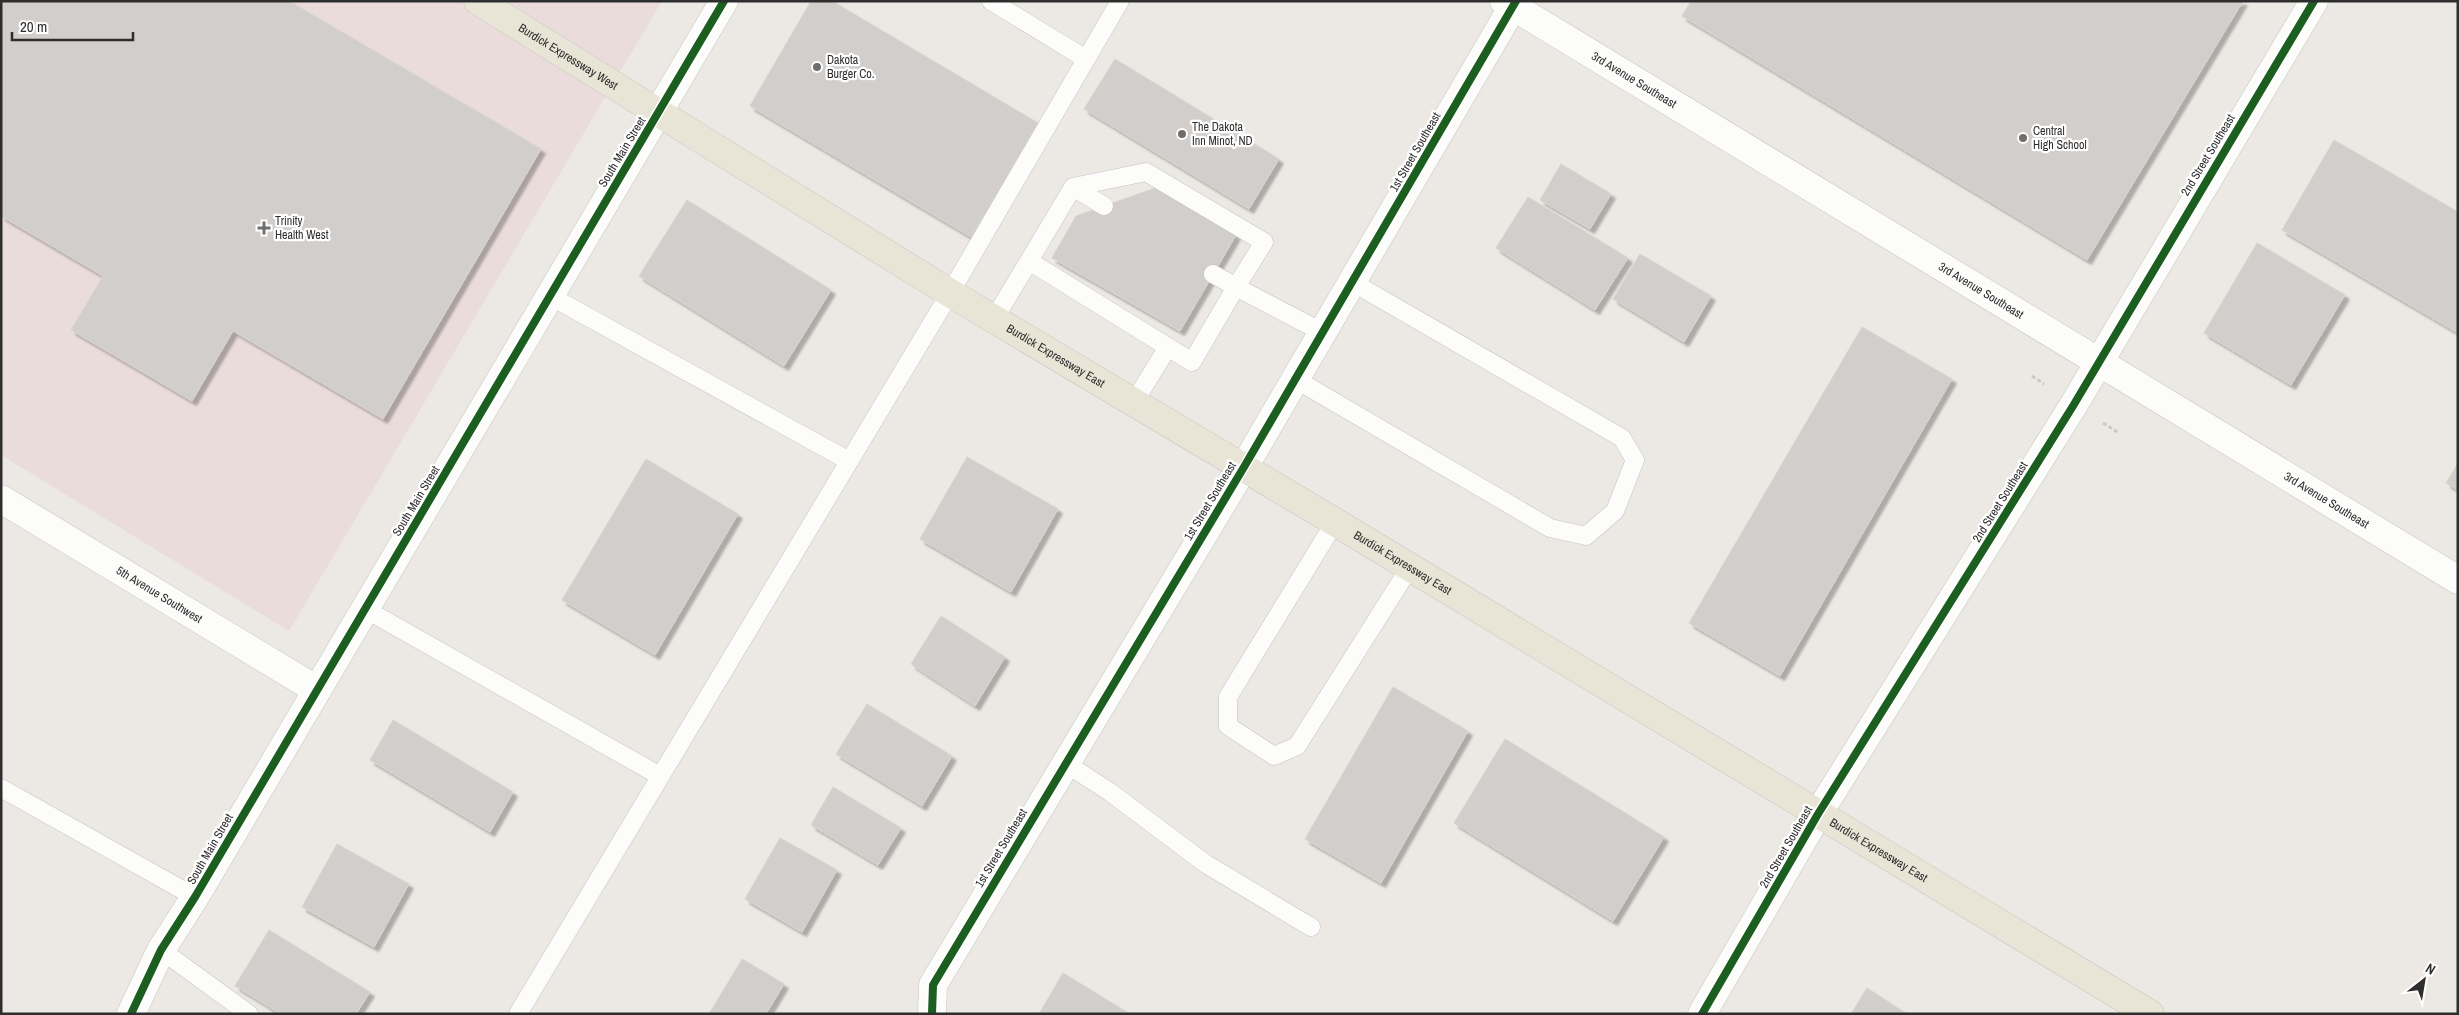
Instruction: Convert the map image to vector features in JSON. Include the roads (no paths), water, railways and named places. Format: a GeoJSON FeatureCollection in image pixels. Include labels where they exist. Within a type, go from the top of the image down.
{"type":"FeatureCollection","features":[{"type":"Feature","properties":{"kind":"main road","name":"Burdick Expressway West"},"geometry":{"type":"LineString","coordinates":[[478,1],[658,113]]}},
{"type":"Feature","properties":{"kind":"main road","name":"Burdick Expressway East"},"geometry":{"type":"LineString","coordinates":[[658,113],[950,293],[1244,467],[2150,1014]]}},
{"type":"Feature","properties":{"kind":"street","name":"South Main Street"},"geometry":{"type":"LineString","coordinates":[[131,1014],[161,950],[195,897],[724,1]]}},
{"type":"Feature","properties":{"kind":"street","name":"2nd Street Southeast"},"geometry":{"type":"LineString","coordinates":[[1702,1014],[1818,814],[2073,406],[2098,361],[2314,1]]}},
{"type":"Feature","properties":{"kind":"street","name":"3rd Avenue Southeast"},"geometry":{"type":"LineString","coordinates":[[1511,3],[2458,580]]}},
{"type":"Feature","properties":{"kind":"street","name":"1st Street Southeast"},"geometry":{"type":"LineString","coordinates":[[932,1014],[933,986],[1244,467],[1511,3]]}},
{"type":"Feature","properties":{"kind":"street","name":"5th Avenue Southwest"},"geometry":{"type":"LineString","coordinates":[[1,499],[317,690]]}},
{"type":"Feature","properties":{"kind":"lane"},"geometry":{"type":"LineString","coordinates":[[991,1],[1086,59]]}},
{"type":"Feature","properties":{"kind":"lane"},"geometry":{"type":"LineString","coordinates":[[518,1014],[950,293],[1120,1]]}},
{"type":"Feature","properties":{"kind":"lane"},"geometry":{"type":"LineString","coordinates":[[994,319],[1073,187],[1146,172],[1264,242],[1192,362],[1029,261]]}},
{"type":"Feature","properties":{"kind":"lane"},"geometry":{"type":"LineString","coordinates":[[1073,187],[1104,206]]}},
{"type":"Feature","properties":{"kind":"lane"},"geometry":{"type":"LineString","coordinates":[[1214,274],[1322,332]]}},
{"type":"Feature","properties":{"kind":"lane"},"geometry":{"type":"LineString","coordinates":[[1295,379],[1550,528],[1586,536],[1615,511],[1635,460],[1622,438],[1352,282]]}},
{"type":"Feature","properties":{"kind":"lane"},"geometry":{"type":"LineString","coordinates":[[550,296],[849,461]]}},
{"type":"Feature","properties":{"kind":"lane"},"geometry":{"type":"LineString","coordinates":[[1134,402],[1168,347]]}},
{"type":"Feature","properties":{"kind":"lane"},"geometry":{"type":"LineString","coordinates":[[1335,522],[1228,697],[1228,726],[1274,756],[1297,746],[1410,567]]}},
{"type":"Feature","properties":{"kind":"lane"},"geometry":{"type":"LineString","coordinates":[[365,609],[660,776]]}},
{"type":"Feature","properties":{"kind":"lane"},"geometry":{"type":"LineString","coordinates":[[1065,763],[1110,792],[1206,864],[1311,927]]}},
{"type":"Feature","properties":{"kind":"lane"},"geometry":{"type":"LineString","coordinates":[[1,788],[195,897]]}},
{"type":"Feature","properties":{"kind":"lane"},"geometry":{"type":"LineString","coordinates":[[161,950],[249,1014]]}},
{"type":"Feature","properties":{"kind":"place","name":"Dakota Burger Co."},"geometry":{"type":"Point","coordinates":[817,67]}},
{"type":"Feature","properties":{"kind":"place","name":"The Dakota Inn Minot, ND"},"geometry":{"type":"Point","coordinates":[1182,134]}},
{"type":"Feature","properties":{"kind":"place","name":"Central High School"},"geometry":{"type":"Point","coordinates":[2023,138]}},
{"type":"Feature","properties":{"kind":"place","name":"Trinity Health West"},"geometry":{"type":"Point","coordinates":[264,228]}}]}
